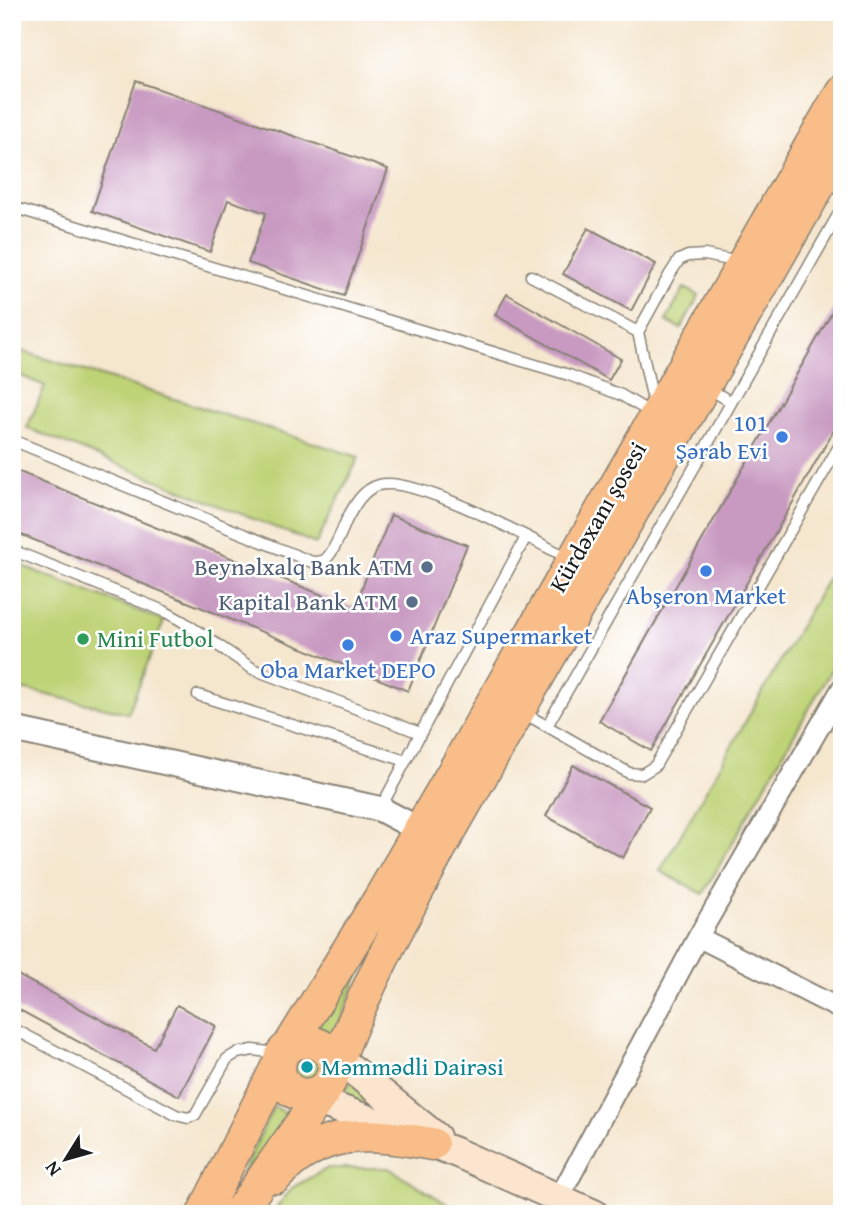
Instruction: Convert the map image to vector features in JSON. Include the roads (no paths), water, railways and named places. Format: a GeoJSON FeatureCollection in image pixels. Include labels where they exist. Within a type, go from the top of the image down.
{"type":"FeatureCollection","features":[{"type":"Feature","properties":{"kind":"main road","name":"Kürdəxanı şosesi"},"geometry":{"type":"LineString","coordinates":[[203,1214],[284,1055],[431,836],[573,560],[657,416],[756,270],[842,91]]}},
{"type":"Feature","properties":{"kind":"main road"},"geometry":{"type":"LineString","coordinates":[[240,1214],[322,1077],[370,986],[399,925],[431,836],[519,710],[704,386],[756,270],[842,145]]}},
{"type":"Feature","properties":{"kind":"main road"},"geometry":{"type":"LineString","coordinates":[[443,1148],[322,1077],[315,1042],[300,1042],[284,1055],[281,1076],[283,1082],[322,1077],[443,1148],[557,1202],[594,1214]]}},
{"type":"Feature","properties":{"kind":"main road"},"geometry":{"type":"LineString","coordinates":[[240,1214],[289,1163],[323,1144],[366,1135],[387,1136],[443,1148]]}},
{"type":"Feature","properties":{"kind":"street"},"geometry":{"type":"LineString","coordinates":[[557,1202],[698,937],[842,688]]}},
{"type":"Feature","properties":{"kind":"street"},"geometry":{"type":"LineString","coordinates":[[12,729],[380,809],[431,836]]}},
{"type":"Feature","properties":{"kind":"street"},"geometry":{"type":"LineString","coordinates":[[698,937],[842,1010]]}},
{"type":"Feature","properties":{"kind":"lane"},"geometry":{"type":"LineString","coordinates":[[12,207],[569,375],[621,395],[657,416]]}},
{"type":"Feature","properties":{"kind":"lane"},"geometry":{"type":"LineString","coordinates":[[547,726],[842,208]]}},
{"type":"Feature","properties":{"kind":"lane"},"geometry":{"type":"LineString","coordinates":[[657,416],[638,332],[679,260],[688,256],[705,255],[756,270]]}},
{"type":"Feature","properties":{"kind":"lane"},"geometry":{"type":"LineString","coordinates":[[531,276],[638,332]]}},
{"type":"Feature","properties":{"kind":"lane"},"geometry":{"type":"LineString","coordinates":[[704,386],[731,402]]}},
{"type":"Feature","properties":{"kind":"lane"},"geometry":{"type":"LineString","coordinates":[[12,440],[312,562],[322,561],[330,555],[355,505],[365,493],[379,485],[402,485],[460,504],[573,560]]}},
{"type":"Feature","properties":{"kind":"lane"},"geometry":{"type":"LineString","coordinates":[[519,710],[629,773],[642,774],[655,766],[842,441]]}},
{"type":"Feature","properties":{"kind":"lane"},"geometry":{"type":"LineString","coordinates":[[380,809],[526,537]]}},
{"type":"Feature","properties":{"kind":"lane"},"geometry":{"type":"LineString","coordinates":[[12,550],[164,611],[253,669],[420,733]]}},
{"type":"Feature","properties":{"kind":"lane"},"geometry":{"type":"LineString","coordinates":[[198,695],[406,761]]}},
{"type":"Feature","properties":{"kind":"lane"},"geometry":{"type":"LineString","coordinates":[[12,1028],[176,1115],[188,1118],[195,1115],[227,1059],[253,1049],[284,1055]]}},
{"type":"Feature","properties":{"kind":"place","name":"101 Şərab Evi"},"geometry":{"type":"Point","coordinates":[782,437]}},
{"type":"Feature","properties":{"kind":"place","name":"Beynəlxalq Bank ATM"},"geometry":{"type":"Point","coordinates":[427,567]}},
{"type":"Feature","properties":{"kind":"place","name":"Abşeron Market"},"geometry":{"type":"Point","coordinates":[706,571]}},
{"type":"Feature","properties":{"kind":"place","name":"Kapital Bank ATM"},"geometry":{"type":"Point","coordinates":[412,602]}},
{"type":"Feature","properties":{"kind":"place","name":"Araz Supermarket"},"geometry":{"type":"Point","coordinates":[396,636]}},
{"type":"Feature","properties":{"kind":"place","name":"Mini Futbol"},"geometry":{"type":"Point","coordinates":[83,639]}},
{"type":"Feature","properties":{"kind":"place","name":"Oba Market DEPO"},"geometry":{"type":"Point","coordinates":[348,645]}},
{"type":"Feature","properties":{"kind":"place","name":"Məmmədli Dairəsi"},"geometry":{"type":"Point","coordinates":[307,1067]}}]}
